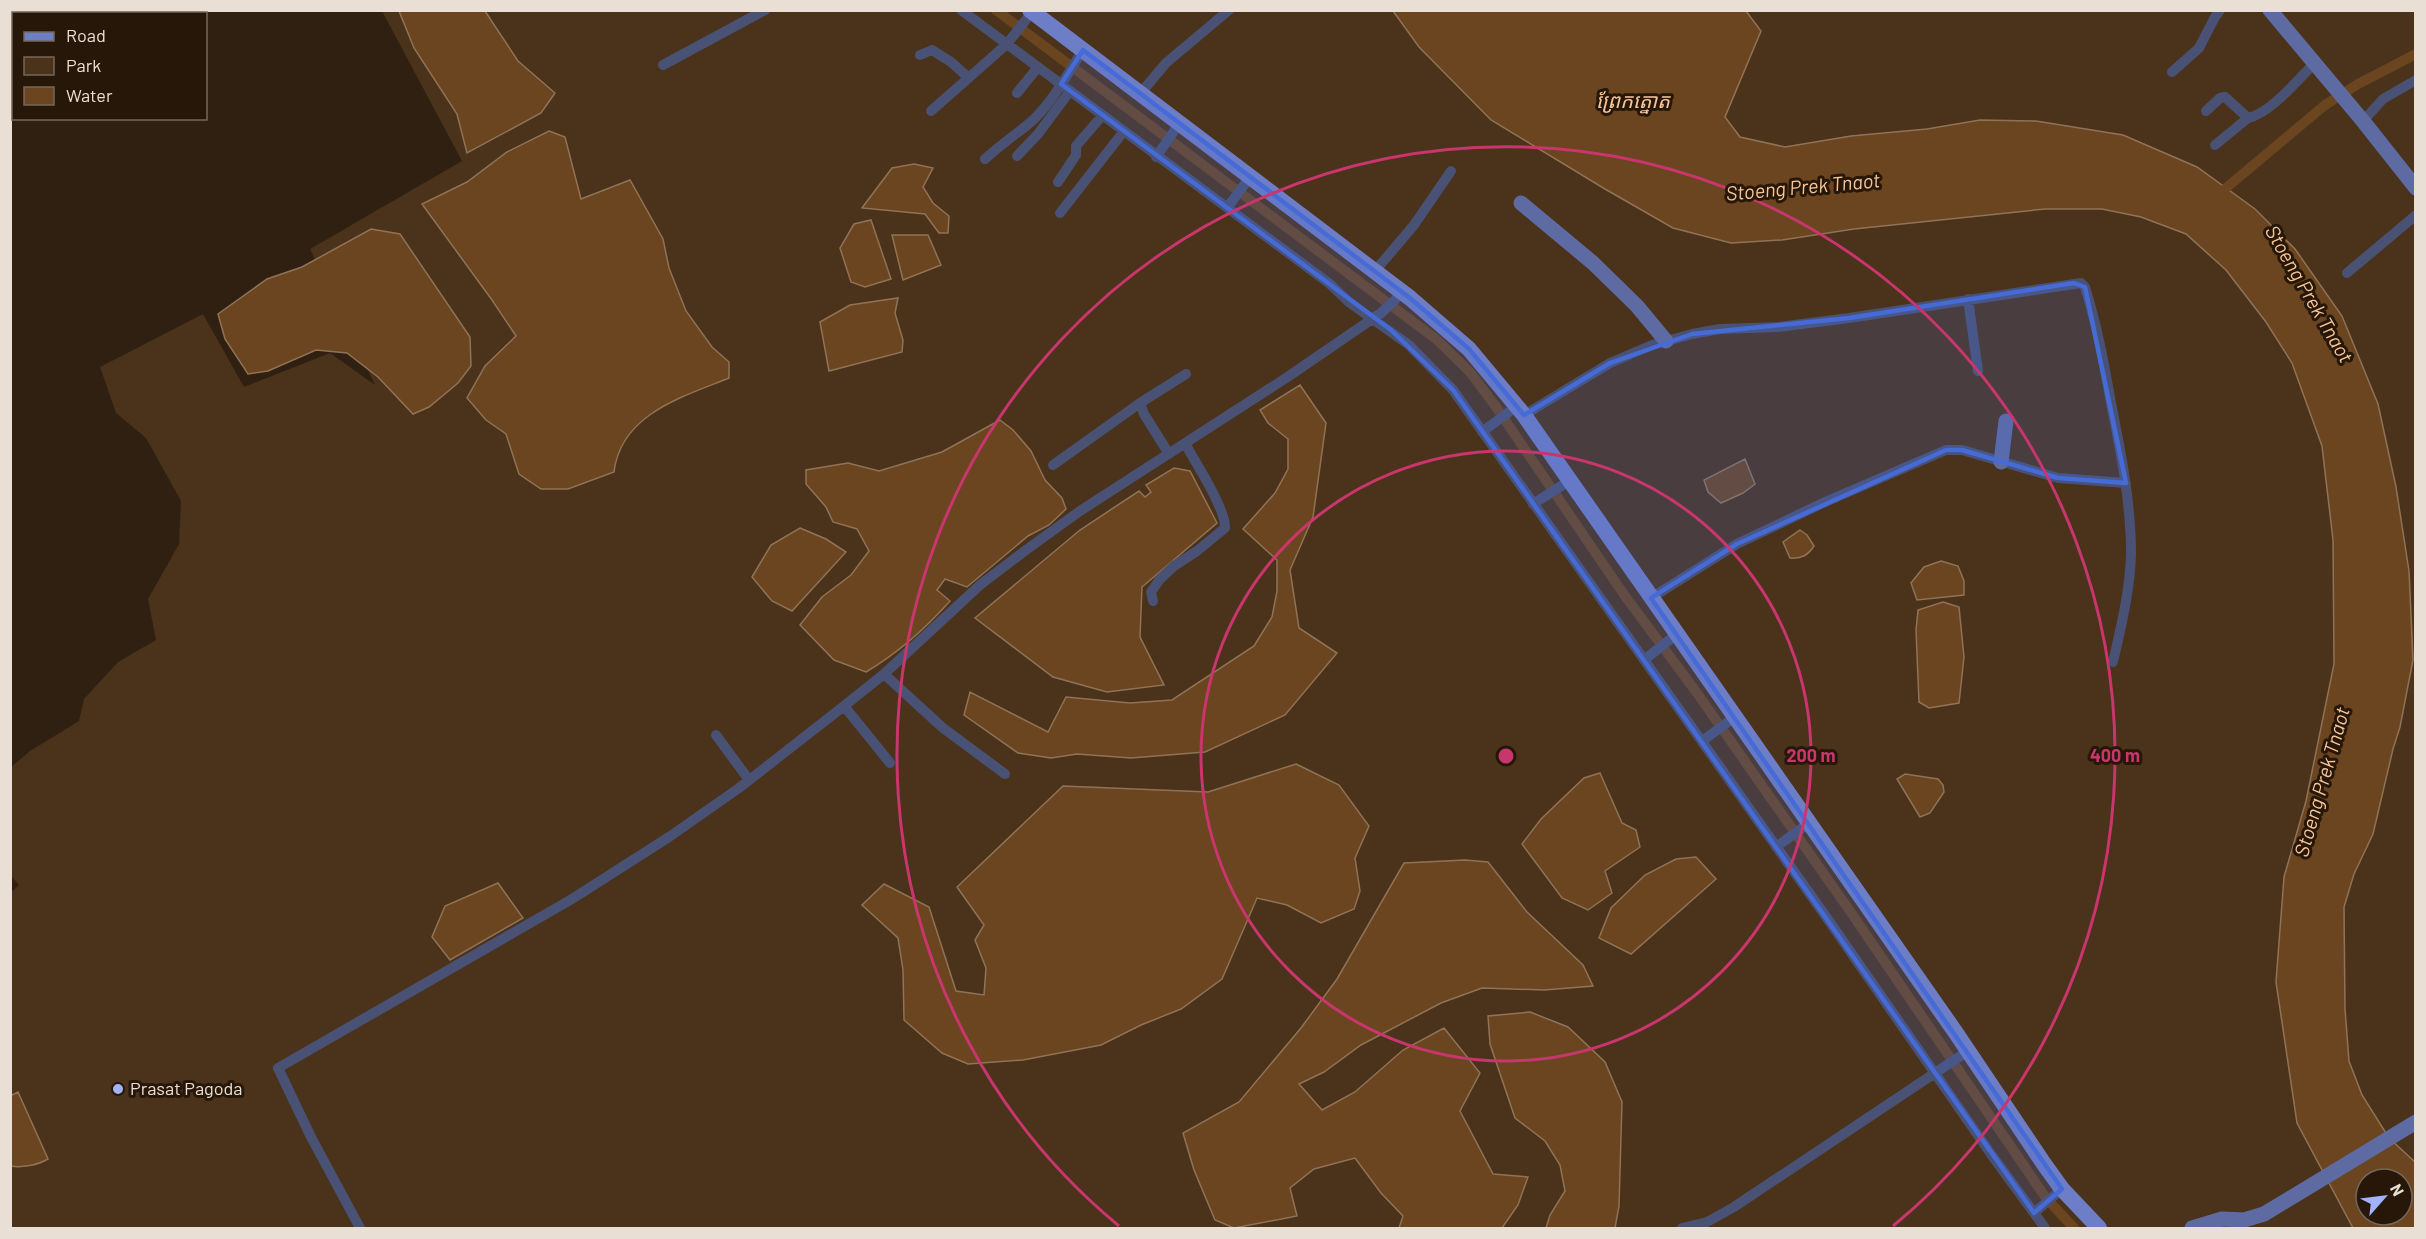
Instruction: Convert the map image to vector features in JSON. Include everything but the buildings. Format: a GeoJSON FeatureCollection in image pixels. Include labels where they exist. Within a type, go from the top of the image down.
{"type":"FeatureCollection","features":[{"type":"Feature","properties":{"kind":"main road"},"geometry":{"type":"LineString","coordinates":[[1028,15],[1079,57],[1140,94],[1176,129],[1250,177],[1375,272],[1398,295],[1469,349],[1520,411],[1564,484],[1677,634],[1729,722],[1809,823],[1968,1051],[2058,1193],[2099,1228]]}},
{"type":"Feature","properties":{"kind":"street"},"geometry":{"type":"LineString","coordinates":[[663,65],[765,10]]}},
{"type":"Feature","properties":{"kind":"street"},"geometry":{"type":"LineString","coordinates":[[961,10],[1009,41],[1038,67],[1063,81],[1070,91],[1102,116],[1158,154],[1227,208],[1376,316],[1453,390],[1482,432],[1538,501],[1644,660],[1705,738],[1776,847],[2037,1211],[2045,1228]]}},
{"type":"Feature","properties":{"kind":"street"},"geometry":{"type":"LineString","coordinates":[[1140,94],[1167,63],[1229,10]]}},
{"type":"Feature","properties":{"kind":"street"},"geometry":{"type":"LineString","coordinates":[[2172,72],[2199,48],[2220,10]]}},
{"type":"Feature","properties":{"kind":"street"},"geometry":{"type":"LineString","coordinates":[[2270,10],[2341,94],[2415,188]]}},
{"type":"Feature","properties":{"kind":"street"},"geometry":{"type":"LineString","coordinates":[[931,111],[1009,41],[1028,15]]}},
{"type":"Feature","properties":{"kind":"street"},"geometry":{"type":"LineString","coordinates":[[920,55],[932,50],[951,62],[969,78]]}},
{"type":"Feature","properties":{"kind":"street"},"geometry":{"type":"LineString","coordinates":[[986,159],[1007,139],[1027,126],[1079,57]]}},
{"type":"Feature","properties":{"kind":"street"},"geometry":{"type":"LineString","coordinates":[[2215,145],[2248,118],[2265,110],[2314,64]]}},
{"type":"Feature","properties":{"kind":"street"},"geometry":{"type":"LineString","coordinates":[[1017,93],[1038,67]]}},
{"type":"Feature","properties":{"kind":"street"},"geometry":{"type":"LineString","coordinates":[[2358,115],[2415,80]]}},
{"type":"Feature","properties":{"kind":"street"},"geometry":{"type":"LineString","coordinates":[[1017,156],[1038,134],[1070,91]]}},
{"type":"Feature","properties":{"kind":"street"},"geometry":{"type":"LineString","coordinates":[[2206,111],[2220,98],[2225,97],[2248,118]]}},
{"type":"Feature","properties":{"kind":"street"},"geometry":{"type":"LineString","coordinates":[[1058,182],[1076,155],[1076,146],[1102,116]]}},
{"type":"Feature","properties":{"kind":"street"},"geometry":{"type":"LineString","coordinates":[[1158,154],[1176,129]]}},
{"type":"Feature","properties":{"kind":"street"},"geometry":{"type":"LineString","coordinates":[[1060,213],[1124,131]]}},
{"type":"Feature","properties":{"kind":"street"},"geometry":{"type":"LineString","coordinates":[[1375,272],[1414,225],[1451,171]]}},
{"type":"Feature","properties":{"kind":"street"},"geometry":{"type":"LineString","coordinates":[[1227,208],[1250,177]]}},
{"type":"Feature","properties":{"kind":"street"},"geometry":{"type":"LineString","coordinates":[[1521,203],[1593,263],[1636,306],[1666,341]]}},
{"type":"Feature","properties":{"kind":"street"},"geometry":{"type":"LineString","coordinates":[[2347,273],[2415,216]]}},
{"type":"Feature","properties":{"kind":"street"},"geometry":{"type":"LineString","coordinates":[[1482,432],[1610,363],[1666,341],[1720,329],[1778,327],[1889,313],[2081,283],[2085,286],[2098,335],[2126,483],[2131,554],[2126,605],[2113,662]]}},
{"type":"Feature","properties":{"kind":"street"},"geometry":{"type":"LineString","coordinates":[[360,1228],[310,1137],[278,1068],[572,899],[669,837],[749,780],[884,674],[980,585],[1007,564],[1080,511],[1186,445],[1376,316],[1398,295]]}},
{"type":"Feature","properties":{"kind":"street"},"geometry":{"type":"LineString","coordinates":[[1968,299],[1978,370]]}},
{"type":"Feature","properties":{"kind":"street"},"geometry":{"type":"LineString","coordinates":[[1053,465],[1140,403],[1186,374]]}},
{"type":"Feature","properties":{"kind":"street"},"geometry":{"type":"LineString","coordinates":[[1140,403],[1144,414],[1169,454]]}},
{"type":"Feature","properties":{"kind":"street"},"geometry":{"type":"LineString","coordinates":[[2001,462],[2006,421]]}},
{"type":"Feature","properties":{"kind":"street"},"geometry":{"type":"LineString","coordinates":[[1153,601],[1151,592],[1160,579],[1225,528],[1225,519],[1220,508],[1186,445]]}},
{"type":"Feature","properties":{"kind":"street"},"geometry":{"type":"LineString","coordinates":[[1651,598],[1737,544],[1936,453],[1962,450],[2058,478],[2126,483]]}},
{"type":"Feature","properties":{"kind":"street"},"geometry":{"type":"LineString","coordinates":[[1538,501],[1564,484]]}},
{"type":"Feature","properties":{"kind":"street"},"geometry":{"type":"LineString","coordinates":[[1644,660],[1677,634]]}},
{"type":"Feature","properties":{"kind":"street"},"geometry":{"type":"LineString","coordinates":[[884,674],[943,728],[1005,774]]}},
{"type":"Feature","properties":{"kind":"street"},"geometry":{"type":"LineString","coordinates":[[844,706],[890,763]]}},
{"type":"Feature","properties":{"kind":"street"},"geometry":{"type":"LineString","coordinates":[[1705,738],[1729,722]]}},
{"type":"Feature","properties":{"kind":"street"},"geometry":{"type":"LineString","coordinates":[[717,735],[749,780]]}},
{"type":"Feature","properties":{"kind":"street"},"geometry":{"type":"LineString","coordinates":[[1776,847],[1809,823]]}},
{"type":"Feature","properties":{"kind":"street"},"geometry":{"type":"LineString","coordinates":[[1682,1228],[1707,1222],[1734,1207],[1968,1051]]}},
{"type":"Feature","properties":{"kind":"street"},"geometry":{"type":"LineString","coordinates":[[2192,1228],[2222,1219],[2244,1220],[2264,1214],[2415,1122]]}},
{"type":"Feature","properties":{"kind":"street"},"geometry":{"type":"LineString","coordinates":[[2037,1211],[2058,1193]]}},
{"type":"Feature","properties":{"kind":"highlighted area"},"geometry":{"type":"Polygon","coordinates":[[[1083,50],[1410,298],[1469,349],[1524,415],[1610,363],[1692,334],[1849,318],[2074,283],[2085,287],[2126,483],[2058,478],[1962,450],[1946,450],[1737,544],[1651,598],[2062,1189],[2034,1213],[1453,390],[1391,330],[1061,84],[1083,50]]]}},
{"type":"Feature","properties":{"kind":"green space"},"geometry":{"type":"Polygon","coordinates":[[[382,11],[2415,11],[2415,1228],[11,1228],[10,893],[19,885],[11,876],[10,768],[30,751],[79,721],[84,699],[118,662],[156,640],[148,599],[179,544],[181,501],[146,438],[116,413],[100,367],[203,314],[244,387],[330,353],[375,385],[310,249],[462,161],[382,11]]]}},
{"type":"Feature","properties":{"kind":"water"},"geometry":{"type":"Polygon","coordinates":[[[399,11],[485,11],[518,61],[555,93],[541,113],[467,153],[457,114],[414,48],[399,11]]]}},
{"type":"Feature","properties":{"kind":"water","name":"ព្រែកត្នោត"},"geometry":{"type":"Polygon","coordinates":[[[1393,11],[1746,11],[1761,31],[1725,117],[1740,137],[1785,147],[1851,136],[1927,129],[1980,120],[2036,121],[2123,135],[2197,167],[2255,209],[2295,249],[2342,316],[2378,404],[2396,487],[2409,571],[2413,660],[2400,727],[2373,834],[2354,874],[2344,907],[2345,1009],[2349,1061],[2362,1095],[2389,1138],[2415,1162],[2415,1228],[2353,1228],[2297,1123],[2276,982],[2284,877],[2306,801],[2334,664],[2333,540],[2322,446],[2292,363],[2266,322],[2226,270],[2186,234],[2141,217],[2102,209],[2045,209],[1854,229],[1782,240],[1731,243],[1673,228],[1491,120],[1419,47],[1393,11]]]}},
{"type":"Feature","properties":{"kind":"water"},"geometry":{"type":"Polygon","coordinates":[[[549,131],[565,137],[581,199],[630,180],[663,239],[669,268],[686,311],[712,347],[729,362],[729,378],[656,410],[641,422],[628,436],[619,452],[614,472],[568,489],[541,489],[519,474],[506,434],[486,420],[467,398],[485,366],[516,336],[422,204],[467,182],[507,152],[549,131]]]}},
{"type":"Feature","properties":{"kind":"water"},"geometry":{"type":"Polygon","coordinates":[[[914,164],[933,168],[923,187],[933,203],[949,216],[948,233],[939,233],[925,214],[862,208],[892,168],[914,164]]]}},
{"type":"Feature","properties":{"kind":"water"},"geometry":{"type":"Polygon","coordinates":[[[871,220],[891,279],[865,287],[851,282],[840,248],[854,224],[871,220]]]}},
{"type":"Feature","properties":{"kind":"water"},"geometry":{"type":"Polygon","coordinates":[[[371,229],[400,234],[470,337],[471,366],[458,383],[429,407],[413,414],[378,377],[347,353],[316,350],[268,371],[248,374],[225,339],[218,314],[267,279],[302,267],[371,229]]]}},
{"type":"Feature","properties":{"kind":"water"},"geometry":{"type":"Polygon","coordinates":[[[892,235],[928,235],[941,265],[903,280],[892,235]]]}},
{"type":"Feature","properties":{"kind":"water"},"geometry":{"type":"Polygon","coordinates":[[[898,298],[895,313],[903,340],[902,352],[829,371],[820,322],[850,305],[898,298]]]}},
{"type":"Feature","properties":{"kind":"water"},"geometry":{"type":"Polygon","coordinates":[[[1300,385],[1326,423],[1313,517],[1290,570],[1299,628],[1337,653],[1285,715],[1205,752],[1131,758],[1077,754],[1051,758],[1018,753],[964,715],[970,692],[1048,732],[1066,697],[1130,703],[1172,700],[1254,646],[1272,617],[1277,591],[1277,560],[1243,529],[1275,493],[1288,469],[1288,439],[1268,423],[1260,410],[1300,385]]]}},
{"type":"Feature","properties":{"kind":"water"},"geometry":{"type":"Polygon","coordinates":[[[1000,420],[1013,430],[1031,451],[1045,480],[1062,498],[1066,509],[1049,525],[1028,536],[967,587],[945,579],[937,590],[950,601],[911,640],[878,665],[866,672],[834,660],[800,625],[822,597],[851,575],[869,551],[857,529],[833,522],[826,507],[806,484],[806,470],[848,463],[879,471],[942,452],[1000,420]]]}},
{"type":"Feature","properties":{"kind":"water"},"geometry":{"type":"Polygon","coordinates":[[[1745,459],[1755,484],[1743,493],[1721,503],[1708,492],[1704,480],[1745,459]]]}},
{"type":"Feature","properties":{"kind":"water"},"geometry":{"type":"Polygon","coordinates":[[[1174,468],[1190,471],[1217,523],[1142,587],[1140,637],[1164,685],[1107,692],[1053,677],[975,618],[1080,530],[1139,491],[1145,497],[1151,492],[1146,485],[1174,468]]]}},
{"type":"Feature","properties":{"kind":"water"},"geometry":{"type":"Polygon","coordinates":[[[800,528],[826,539],[846,552],[792,611],[772,601],[752,577],[771,545],[800,528]]]}},
{"type":"Feature","properties":{"kind":"water"},"geometry":{"type":"Polygon","coordinates":[[[1800,530],[1807,535],[1814,546],[1804,556],[1790,558],[1783,542],[1800,530]]]}},
{"type":"Feature","properties":{"kind":"water"},"geometry":{"type":"Polygon","coordinates":[[[1941,561],[1958,566],[1964,581],[1964,595],[1917,600],[1911,583],[1924,567],[1941,561]]]}},
{"type":"Feature","properties":{"kind":"water"},"geometry":{"type":"Polygon","coordinates":[[[1943,602],[1959,607],[1964,657],[1959,703],[1929,708],[1919,702],[1916,630],[1918,610],[1943,602]]]}},
{"type":"Feature","properties":{"kind":"water"},"geometry":{"type":"Polygon","coordinates":[[[1296,764],[1339,785],[1369,826],[1355,858],[1360,891],[1354,909],[1321,923],[1287,905],[1257,898],[1222,979],[1181,1009],[1141,1025],[1101,1045],[1023,1060],[968,1064],[942,1053],[904,1020],[903,970],[898,938],[862,905],[884,884],[929,907],[956,991],[984,995],[986,968],[975,940],[984,925],[957,887],[1063,786],[1208,792],[1296,764]]]}},
{"type":"Feature","properties":{"kind":"water"},"geometry":{"type":"Polygon","coordinates":[[[1600,773],[1622,823],[1636,830],[1640,847],[1605,871],[1612,893],[1588,910],[1562,898],[1522,844],[1541,819],[1584,778],[1600,773]]]}},
{"type":"Feature","properties":{"kind":"water"},"geometry":{"type":"Polygon","coordinates":[[[1905,774],[1938,779],[1943,785],[1944,792],[1930,813],[1920,817],[1897,779],[1905,774]]]}},
{"type":"Feature","properties":{"kind":"water"},"geometry":{"type":"Polygon","coordinates":[[[1696,857],[1716,879],[1631,954],[1599,938],[1611,908],[1645,875],[1676,859],[1696,857]]]}},
{"type":"Feature","properties":{"kind":"water"},"geometry":{"type":"Polygon","coordinates":[[[1465,860],[1488,862],[1527,912],[1583,965],[1593,986],[1544,990],[1482,988],[1441,1003],[1361,1045],[1324,1072],[1299,1084],[1322,1110],[1355,1092],[1403,1050],[1444,1028],[1480,1073],[1460,1111],[1493,1174],[1528,1177],[1518,1205],[1502,1228],[1399,1228],[1403,1216],[1381,1193],[1355,1158],[1314,1169],[1290,1188],[1297,1216],[1234,1228],[1215,1220],[1194,1170],[1183,1133],[1239,1102],[1301,1028],[1337,979],[1404,863],[1465,860]]]}},
{"type":"Feature","properties":{"kind":"water"},"geometry":{"type":"Polygon","coordinates":[[[498,883],[523,918],[450,960],[432,937],[445,906],[498,883]]]}},
{"type":"Feature","properties":{"kind":"water"},"geometry":{"type":"Polygon","coordinates":[[[1530,1012],[1568,1027],[1605,1062],[1622,1102],[1619,1206],[1615,1228],[1546,1228],[1550,1215],[1565,1191],[1560,1165],[1545,1141],[1515,1118],[1490,1044],[1488,1016],[1530,1012]]]}},
{"type":"Feature","properties":{"kind":"water"},"geometry":{"type":"Polygon","coordinates":[[[18,1092],[48,1159],[20,1167],[11,1166],[10,1096],[18,1092]]]}},
{"type":"Feature","properties":{"kind":"waterway"},"geometry":{"type":"LineString","coordinates":[[996,10],[1436,339],[1470,372],[1625,596],[1697,693],[1852,914],[2046,1198],[2074,1228]]}},
{"type":"Feature","properties":{"kind":"waterway"},"geometry":{"type":"LineString","coordinates":[[2226,188],[2325,105],[2358,84],[2416,54]]}},
{"type":"Feature","properties":{"kind":"place","name":"Prasat Pagoda"},"geometry":{"type":"Point","coordinates":[118,1089]}},
{"type":"Feature","properties":{"kind":"water label","name":"Stoeng Prek Tnaot"},"geometry":{"type":"Point","coordinates":[1803,187]}},
{"type":"Feature","properties":{"kind":"water label","name":"Stoeng Prek Tnaot"},"geometry":{"type":"Point","coordinates":[2309,294]}},
{"type":"Feature","properties":{"kind":"water label","name":"Stoeng Prek Tnaot"},"geometry":{"type":"Point","coordinates":[2322,782]}}]}
